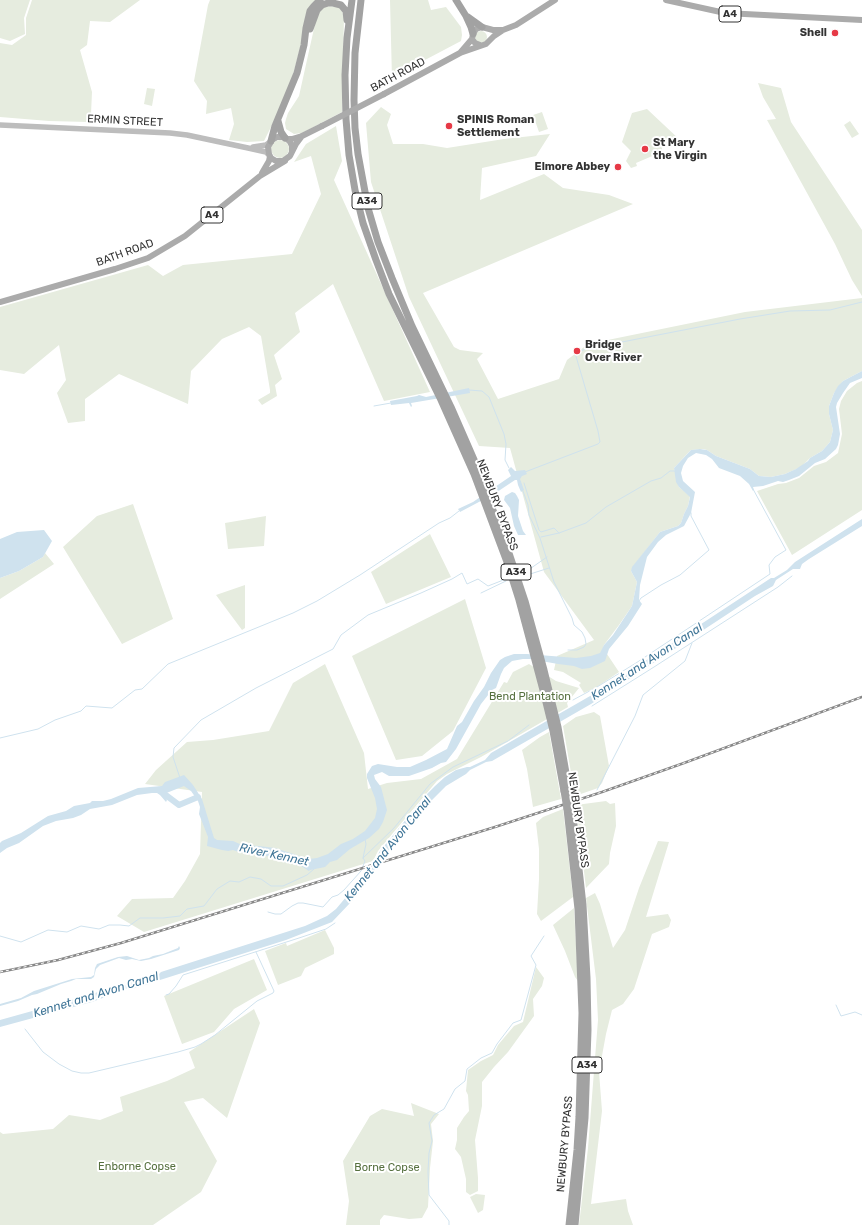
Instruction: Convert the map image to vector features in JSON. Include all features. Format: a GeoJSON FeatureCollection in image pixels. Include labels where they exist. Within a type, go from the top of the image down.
{"type":"FeatureCollection","features":[{"type":"Feature","properties":{"kind":"highway"},"geometry":{"type":"LineString","coordinates":[[270,141],[295,80],[304,45],[309,14],[320,0]]}},
{"type":"Feature","properties":{"kind":"highway","name":"NEWBURY BYPASS"},"geometry":{"type":"LineString","coordinates":[[352,0],[347,38],[345,76],[346,129],[352,169],[363,223],[389,294],[444,399],[484,491],[535,646],[552,714],[567,790],[576,892],[581,907],[587,978],[588,1057],[584,1136],[575,1225]]}},
{"type":"Feature","properties":{"kind":"highway","name":"NEWBURY BYPASS"},"geometry":{"type":"LineString","coordinates":[[362,0],[356,37],[354,115],[358,154],[365,194],[375,231],[392,278],[439,389]]}},
{"type":"Feature","properties":{"kind":"highway"},"geometry":{"type":"LineString","coordinates":[[456,0],[466,16],[470,25],[472,36]]}},
{"type":"Feature","properties":{"kind":"highway"},"geometry":{"type":"LineString","coordinates":[[304,45],[317,10],[328,2],[341,5],[346,11],[348,18],[347,38]]}},
{"type":"Feature","properties":{"kind":"highway"},"geometry":{"type":"LineString","coordinates":[[466,16],[483,28]]}},
{"type":"Feature","properties":{"kind":"highway"},"geometry":{"type":"LineString","coordinates":[[278,121],[280,132],[286,138]]}},
{"type":"Feature","properties":{"kind":"highway","name":"NEWBURY BYPASS"},"geometry":{"type":"LineString","coordinates":[[569,808],[582,886],[582,1057],[577,1150],[569,1225]]}},
{"type":"Feature","properties":{"kind":"main road"},"geometry":{"type":"LineString","coordinates":[[503,30],[483,28],[476,29],[472,36],[476,44],[480,46],[486,44],[503,30],[516,25],[555,0]]}},
{"type":"Feature","properties":{"kind":"main road","name":"A4"},"geometry":{"type":"LineString","coordinates":[[666,0],[725,13],[862,20]]}},
{"type":"Feature","properties":{"kind":"main road"},"geometry":{"type":"LineString","coordinates":[[483,28],[488,30],[490,34],[489,41]]}},
{"type":"Feature","properties":{"kind":"main road","name":"BATH ROAD"},"geometry":{"type":"LineString","coordinates":[[460,53],[472,36]]}},
{"type":"Feature","properties":{"kind":"main road","name":"BATH ROAD"},"geometry":{"type":"LineString","coordinates":[[286,138],[292,139],[302,136],[460,53],[480,46]]}},
{"type":"Feature","properties":{"kind":"main road","name":"ERMIN STREET"},"geometry":{"type":"LineString","coordinates":[[0,125],[170,133],[260,150],[269,155]]}},
{"type":"Feature","properties":{"kind":"main road","name":"BATH ROAD"},"geometry":{"type":"LineString","coordinates":[[292,151],[302,136]]}},
{"type":"Feature","properties":{"kind":"main road"},"geometry":{"type":"LineString","coordinates":[[277,137],[286,138],[292,145],[290,156],[285,161],[276,161],[269,155],[268,147],[270,141],[277,137]]}},
{"type":"Feature","properties":{"kind":"main road","name":"ERMIN STREET"},"geometry":{"type":"LineString","coordinates":[[248,148],[264,146],[270,141]]}},
{"type":"Feature","properties":{"kind":"main road","name":"BATH ROAD"},"geometry":{"type":"LineString","coordinates":[[260,176],[268,165],[269,155]]}},
{"type":"Feature","properties":{"kind":"main road","name":"BATH ROAD"},"geometry":{"type":"LineString","coordinates":[[0,302],[148,258],[185,236],[260,176],[285,161]]}},
{"type":"Feature","properties":{"kind":"green space"},"geometry":{"type":"Polygon","coordinates":[[[0,0],[30,0],[24,18],[25,34],[10,41],[0,38],[0,0]]]}},
{"type":"Feature","properties":{"kind":"green space"},"geometry":{"type":"Polygon","coordinates":[[[32,0],[140,0],[110,22],[90,21],[87,45],[80,50],[92,92],[91,114],[88,122],[49,121],[0,117],[0,43],[12,45],[26,35],[26,18],[32,0]]]}},
{"type":"Feature","properties":{"kind":"green space"},"geometry":{"type":"Polygon","coordinates":[[[210,0],[317,0],[312,3],[306,14],[302,40],[293,75],[278,113],[264,141],[247,142],[229,140],[234,124],[231,108],[206,114],[207,101],[194,81],[210,0]]]}},
{"type":"Feature","properties":{"kind":"green space"},"geometry":{"type":"Polygon","coordinates":[[[390,0],[428,0],[431,10],[446,7],[461,27],[461,41],[406,70],[404,67],[402,68],[403,72],[392,79],[390,0]]]}},
{"type":"Feature","properties":{"kind":"green space"},"geometry":{"type":"Polygon","coordinates":[[[324,6],[339,7],[344,17],[342,112],[302,133],[294,134],[286,129],[285,123],[288,113],[299,96],[317,15],[324,6]]]}},
{"type":"Feature","properties":{"kind":"green space"},"geometry":{"type":"Polygon","coordinates":[[[479,31],[483,31],[487,37],[483,43],[479,43],[475,39],[475,35],[479,31]]]}},
{"type":"Feature","properties":{"kind":"green space"},"geometry":{"type":"Polygon","coordinates":[[[758,83],[781,88],[791,122],[862,230],[862,296],[767,120],[776,119],[763,97],[758,83]]]}},
{"type":"Feature","properties":{"kind":"green space"},"geometry":{"type":"Polygon","coordinates":[[[147,88],[155,89],[152,106],[144,104],[147,88]]]}},
{"type":"Feature","properties":{"kind":"green space"},"geometry":{"type":"Polygon","coordinates":[[[381,107],[391,114],[387,125],[393,144],[423,144],[447,148],[504,139],[550,134],[536,156],[482,168],[480,200],[544,174],[563,188],[609,195],[633,204],[423,293],[454,347],[460,350],[483,353],[477,359],[498,399],[559,379],[567,360],[588,344],[745,312],[862,298],[862,371],[843,381],[834,393],[829,406],[829,414],[833,430],[830,442],[822,451],[810,458],[801,467],[785,474],[771,477],[759,476],[750,469],[716,456],[707,450],[691,450],[687,454],[674,468],[679,487],[690,496],[688,506],[681,523],[678,526],[660,532],[631,571],[637,582],[632,606],[603,648],[619,672],[597,687],[584,693],[579,685],[581,683],[563,672],[554,670],[557,656],[594,640],[544,572],[510,448],[479,446],[409,297],[371,182],[366,123],[381,107]]]}},
{"type":"Feature","properties":{"kind":"green space"},"geometry":{"type":"Polygon","coordinates":[[[647,109],[680,140],[668,148],[665,144],[662,144],[662,151],[636,163],[637,166],[631,168],[626,161],[631,151],[622,142],[632,113],[647,109]]]}},
{"type":"Feature","properties":{"kind":"green space"},"geometry":{"type":"Polygon","coordinates":[[[542,112],[548,129],[539,132],[533,115],[542,112]]]}},
{"type":"Feature","properties":{"kind":"green space"},"geometry":{"type":"Polygon","coordinates":[[[850,121],[859,134],[852,138],[844,125],[850,121]]]}},
{"type":"Feature","properties":{"kind":"green space"},"geometry":{"type":"Polygon","coordinates":[[[336,126],[342,161],[334,180],[430,392],[384,401],[333,284],[295,313],[300,332],[274,355],[282,379],[275,385],[277,396],[262,405],[258,400],[270,393],[270,390],[261,336],[249,327],[222,339],[191,371],[188,404],[119,374],[85,399],[85,421],[68,423],[57,393],[66,380],[59,345],[24,374],[0,370],[0,307],[148,265],[163,276],[183,265],[292,254],[321,194],[311,156],[294,162],[306,144],[336,126]]]}},
{"type":"Feature","properties":{"kind":"green space"},"geometry":{"type":"Polygon","coordinates":[[[276,140],[284,140],[289,145],[287,156],[284,158],[276,158],[271,153],[271,145],[276,140]]]}},
{"type":"Feature","properties":{"kind":"green space"},"geometry":{"type":"Polygon","coordinates":[[[862,381],[862,510],[792,555],[757,491],[799,478],[814,466],[826,462],[838,453],[842,434],[839,409],[841,401],[847,391],[862,381]]]}},
{"type":"Feature","properties":{"kind":"green space"},"geometry":{"type":"Polygon","coordinates":[[[133,504],[173,619],[122,644],[63,547],[97,516],[133,504]]]}},
{"type":"Feature","properties":{"kind":"green space"},"geometry":{"type":"Polygon","coordinates":[[[266,516],[264,546],[228,549],[225,523],[266,516]]]}},
{"type":"Feature","properties":{"kind":"green space"},"geometry":{"type":"Polygon","coordinates":[[[430,534],[451,577],[386,604],[371,572],[430,534]]]}},
{"type":"Feature","properties":{"kind":"green space"},"geometry":{"type":"Polygon","coordinates":[[[45,553],[54,564],[0,599],[0,578],[19,571],[43,557],[45,553]]]}},
{"type":"Feature","properties":{"kind":"green space"},"geometry":{"type":"Polygon","coordinates":[[[245,585],[245,628],[242,630],[216,595],[245,585]]]}},
{"type":"Feature","properties":{"kind":"green space"},"geometry":{"type":"Polygon","coordinates":[[[465,599],[486,668],[453,731],[422,756],[396,760],[352,656],[465,599]]]}},
{"type":"Feature","properties":{"kind":"green space","name":"Bend Plantation"},"geometry":{"type":"Polygon","coordinates":[[[325,664],[364,753],[368,789],[387,783],[421,779],[457,759],[504,682],[507,683],[513,672],[529,664],[556,681],[579,688],[567,703],[568,707],[437,781],[378,851],[373,861],[144,932],[117,916],[132,899],[173,898],[185,881],[200,854],[202,792],[145,784],[156,770],[187,742],[213,740],[269,731],[293,683],[325,664]]]}},
{"type":"Feature","properties":{"kind":"green space"},"geometry":{"type":"Polygon","coordinates":[[[594,712],[600,716],[609,766],[602,783],[598,788],[575,796],[563,726],[576,717],[594,712]]]}},
{"type":"Feature","properties":{"kind":"green space"},"geometry":{"type":"Polygon","coordinates":[[[549,732],[561,799],[533,807],[527,769],[522,750],[549,732]]]}},
{"type":"Feature","properties":{"kind":"green space"},"geometry":{"type":"Polygon","coordinates":[[[606,801],[610,804],[615,803],[616,826],[609,864],[586,888],[576,805],[606,801]]]}},
{"type":"Feature","properties":{"kind":"green space"},"geometry":{"type":"Polygon","coordinates":[[[563,809],[573,897],[541,921],[537,914],[539,849],[536,823],[543,817],[563,809]]]}},
{"type":"Feature","properties":{"kind":"green space"},"geometry":{"type":"Polygon","coordinates":[[[658,841],[669,842],[646,917],[668,914],[671,920],[669,927],[652,934],[634,989],[623,1004],[612,1010],[599,1072],[602,1111],[591,1204],[626,1199],[633,1225],[579,1225],[588,1148],[598,1020],[596,979],[586,898],[595,893],[600,904],[613,948],[625,930],[639,888],[658,841]]]}},
{"type":"Feature","properties":{"kind":"green space"},"geometry":{"type":"Polygon","coordinates":[[[574,908],[578,981],[553,925],[574,908]]]}},
{"type":"Feature","properties":{"kind":"green space"},"geometry":{"type":"Polygon","coordinates":[[[325,930],[334,948],[334,954],[305,968],[301,976],[278,985],[265,951],[286,943],[287,946],[325,930]]]}},
{"type":"Feature","properties":{"kind":"green space"},"geometry":{"type":"Polygon","coordinates":[[[254,959],[267,990],[234,1009],[214,1032],[182,1044],[164,996],[254,959]]]}},
{"type":"Feature","properties":{"kind":"green space"},"geometry":{"type":"Polygon","coordinates":[[[536,967],[544,978],[542,986],[533,999],[534,1016],[508,1052],[482,1082],[482,1106],[475,1140],[478,1191],[470,1195],[466,1192],[466,1179],[461,1157],[455,1149],[457,1128],[469,1111],[468,1095],[466,1091],[468,1070],[493,1055],[498,1045],[514,1026],[523,1022],[536,967]]]}},
{"type":"Feature","properties":{"kind":"green space","name":"Enborne Copse"},"geometry":{"type":"Polygon","coordinates":[[[254,1009],[260,1023],[227,1118],[203,1098],[184,1102],[217,1161],[201,1192],[153,1225],[0,1225],[0,1132],[3,1134],[53,1129],[69,1115],[100,1120],[123,1111],[120,1097],[167,1081],[195,1068],[189,1052],[254,1009]]]}},
{"type":"Feature","properties":{"kind":"green space","name":"Borne Copse"},"geometry":{"type":"Polygon","coordinates":[[[411,1103],[439,1114],[431,1124],[433,1141],[428,1207],[422,1218],[409,1219],[384,1215],[380,1220],[380,1225],[346,1225],[349,1201],[343,1161],[370,1116],[382,1109],[414,1116],[411,1103]]]}},
{"type":"Feature","properties":{"kind":"green space"},"geometry":{"type":"Polygon","coordinates":[[[476,1194],[485,1195],[483,1210],[478,1213],[470,1197],[476,1194]]]}},
{"type":"Feature","properties":{"kind":"water"},"geometry":{"type":"Polygon","coordinates":[[[862,371],[862,378],[850,383],[837,403],[836,407],[840,434],[836,449],[825,459],[815,463],[799,476],[783,482],[778,481],[763,486],[753,487],[753,491],[749,484],[740,476],[719,468],[712,459],[706,455],[696,453],[688,458],[681,473],[683,481],[695,492],[691,513],[684,526],[666,535],[658,542],[647,557],[640,585],[639,600],[642,604],[628,626],[609,649],[605,661],[590,668],[582,669],[574,666],[530,659],[512,661],[504,668],[496,688],[492,690],[481,704],[456,749],[446,762],[409,776],[389,776],[382,772],[374,775],[381,787],[387,810],[383,822],[379,829],[369,838],[350,849],[337,860],[330,862],[325,867],[309,871],[301,866],[284,862],[278,858],[241,853],[233,850],[222,850],[207,846],[208,837],[199,814],[200,807],[198,801],[191,791],[184,786],[164,794],[167,800],[166,802],[157,793],[137,795],[112,805],[90,809],[73,818],[56,821],[43,826],[19,843],[0,853],[0,843],[2,841],[21,833],[48,816],[66,811],[74,806],[90,803],[92,801],[111,799],[138,788],[162,786],[165,782],[184,775],[202,799],[214,838],[217,840],[233,841],[242,845],[275,848],[309,859],[328,854],[341,844],[353,839],[365,831],[375,818],[377,809],[375,798],[367,778],[367,774],[372,766],[378,764],[397,767],[410,767],[447,749],[457,726],[462,722],[500,660],[514,654],[576,658],[600,653],[632,606],[637,582],[631,571],[632,567],[660,532],[678,526],[681,523],[690,497],[679,487],[676,482],[674,468],[691,450],[707,450],[716,456],[750,469],[759,476],[771,477],[785,474],[796,469],[822,451],[830,442],[833,430],[829,414],[829,406],[834,393],[843,381],[862,371]]]}},
{"type":"Feature","properties":{"kind":"water"},"geometry":{"type":"Polygon","coordinates":[[[469,388],[470,393],[411,403],[411,407],[409,403],[391,405],[390,401],[419,395],[426,397],[469,388]]]}},
{"type":"Feature","properties":{"kind":"water"},"geometry":{"type":"Polygon","coordinates":[[[511,467],[515,471],[525,470],[527,474],[522,476],[520,479],[524,490],[521,492],[517,480],[515,480],[494,494],[460,512],[458,509],[473,502],[511,476],[508,470],[511,467]]]}},
{"type":"Feature","properties":{"kind":"water"},"geometry":{"type":"Polygon","coordinates":[[[512,492],[515,493],[519,500],[518,516],[523,531],[526,535],[518,535],[514,526],[510,508],[504,500],[505,496],[512,492]]]}},
{"type":"Feature","properties":{"kind":"water","name":"Kennet and Avon Canal"},"geometry":{"type":"Polygon","coordinates":[[[862,519],[862,526],[809,559],[802,564],[800,569],[793,569],[776,580],[773,586],[755,596],[591,704],[492,761],[486,762],[470,770],[446,786],[384,856],[365,885],[332,922],[286,940],[160,980],[153,980],[149,984],[110,993],[108,996],[92,1002],[0,1027],[0,1020],[105,990],[109,991],[127,985],[131,981],[157,976],[161,972],[305,926],[327,916],[336,909],[368,871],[380,851],[426,795],[445,777],[456,770],[470,767],[485,760],[491,753],[604,688],[771,578],[774,578],[787,570],[795,562],[862,519]]]}},
{"type":"Feature","properties":{"kind":"water"},"geometry":{"type":"Polygon","coordinates":[[[44,530],[52,541],[43,557],[19,571],[0,578],[0,539],[17,532],[44,530]]]}},
{"type":"Feature","properties":{"kind":"water"},"geometry":{"type":"Polygon","coordinates":[[[179,946],[179,950],[141,961],[119,958],[100,965],[96,969],[94,977],[91,979],[76,979],[18,1001],[0,1006],[0,1004],[21,998],[34,991],[72,979],[91,977],[94,975],[97,964],[118,957],[127,956],[139,960],[149,958],[178,948],[179,946]]]}},
{"type":"Feature","properties":{"kind":"waterway"},"geometry":{"type":"LineString","coordinates":[[525,472],[600,442],[575,353],[586,349],[740,319],[790,311],[830,310],[862,302]]}},
{"type":"Feature","properties":{"kind":"waterway"},"geometry":{"type":"LineString","coordinates":[[469,390],[482,391],[489,397],[504,434],[506,444],[505,460],[509,468]]}},
{"type":"Feature","properties":{"kind":"waterway"},"geometry":{"type":"LineString","coordinates":[[374,406],[391,403]]}},
{"type":"Feature","properties":{"kind":"waterway"},"geometry":{"type":"LineString","coordinates":[[541,537],[559,533],[586,523],[606,507],[651,481],[661,478],[670,471],[676,471]]}},
{"type":"Feature","properties":{"kind":"waterway"},"geometry":{"type":"LineString","coordinates":[[524,483],[539,530],[541,532],[554,528],[559,533]]}},
{"type":"Feature","properties":{"kind":"waterway","name":"Kennet and Avon Canal"},"geometry":{"type":"LineString","coordinates":[[573,700],[636,663],[770,574],[769,565],[775,557],[786,550],[753,489]]}},
{"type":"Feature","properties":{"kind":"waterway"},"geometry":{"type":"LineString","coordinates":[[523,491],[528,505],[529,515],[540,538],[554,582],[574,625],[582,632],[585,638],[586,644],[584,647],[577,650],[568,650]]}},
{"type":"Feature","properties":{"kind":"waterway"},"geometry":{"type":"LineString","coordinates":[[0,738],[38,729],[55,720],[81,711],[86,706],[112,708],[135,690],[142,689],[168,664],[293,613],[317,601],[459,511]]}},
{"type":"Feature","properties":{"kind":"waterway"},"geometry":{"type":"LineString","coordinates":[[639,601],[641,598],[661,585],[680,575],[709,550],[691,516],[691,513]]}},
{"type":"Feature","properties":{"kind":"waterway"},"geometry":{"type":"LineString","coordinates":[[524,573],[547,557]]}},
{"type":"Feature","properties":{"kind":"waterway"},"geometry":{"type":"LineString","coordinates":[[524,576],[549,568]]}},
{"type":"Feature","properties":{"kind":"waterway"},"geometry":{"type":"LineString","coordinates":[[180,778],[173,757],[174,748],[201,720],[256,688],[333,649],[341,635],[368,615],[421,593],[462,573],[467,584],[478,579],[488,586],[506,579]]}},
{"type":"Feature","properties":{"kind":"waterway","name":"Kennet and Avon Canal"},"geometry":{"type":"LineString","coordinates":[[592,706],[778,587],[792,576]]}},
{"type":"Feature","properties":{"kind":"waterway"},"geometry":{"type":"LineString","coordinates":[[481,593],[506,581]]}},
{"type":"Feature","properties":{"kind":"waterway","name":"Kennet and Avon Canal"},"geometry":{"type":"LineString","coordinates":[[597,790],[635,716],[643,695],[685,661],[692,643]]}},
{"type":"Feature","properties":{"kind":"waterway","name":"Kennet and Avon Canal"},"geometry":{"type":"LineString","coordinates":[[363,858],[394,828],[430,784],[453,767],[508,741],[529,725]]}},
{"type":"Feature","properties":{"kind":"waterway","name":"River Kennet"},"geometry":{"type":"LineString","coordinates":[[159,790],[179,805],[198,797]]}},
{"type":"Feature","properties":{"kind":"waterway","name":"Kennet and Avon Canal"},"geometry":{"type":"LineString","coordinates":[[268,912],[281,914],[298,903],[323,907],[332,897],[338,895],[344,890],[361,871],[365,861],[363,858],[366,844],[365,839]]}},
{"type":"Feature","properties":{"kind":"waterway"},"geometry":{"type":"LineString","coordinates":[[0,936],[21,942],[48,930],[67,932],[81,926],[99,929],[109,925],[129,926],[140,918],[180,916],[187,909],[204,906],[217,889],[230,881],[239,882],[250,877],[261,879],[271,886],[283,886],[307,875],[314,869]]}},
{"type":"Feature","properties":{"kind":"waterway"},"geometry":{"type":"LineString","coordinates":[[166,995],[169,994],[176,986],[183,975],[326,929],[335,923]]}},
{"type":"Feature","properties":{"kind":"waterway"},"geometry":{"type":"LineString","coordinates":[[449,1225],[449,1221],[429,1195],[429,1153],[432,1141],[429,1123],[434,1115],[444,1109],[455,1089],[465,1081],[467,1069],[481,1058],[492,1053],[513,1023],[521,1020],[536,965],[531,956],[544,936]]}},
{"type":"Feature","properties":{"kind":"waterway"},"geometry":{"type":"LineString","coordinates":[[25,1029],[43,1052],[59,1064],[72,1071],[81,1073],[89,1073],[195,1047],[215,1035],[257,1001],[273,993],[274,991],[256,952]]}},
{"type":"Feature","properties":{"kind":"waterway"},"geometry":{"type":"LineString","coordinates":[[836,1005],[841,1016],[855,1012],[862,1015]]}},
{"type":"Feature","properties":{"kind":"railway"},"geometry":{"type":"LineString","coordinates":[[0,972],[58,960],[121,943],[495,827],[684,763],[862,697]]}},
{"type":"Feature","properties":{"kind":"place","name":"Shell"},"geometry":{"type":"Point","coordinates":[835,33]}},
{"type":"Feature","properties":{"kind":"place","name":"SPINIS Roman Settlement"},"geometry":{"type":"Point","coordinates":[449,126]}},
{"type":"Feature","properties":{"kind":"place","name":"St Mary the Virgin"},"geometry":{"type":"Point","coordinates":[645,149]}},
{"type":"Feature","properties":{"kind":"place","name":"Elmore Abbey"},"geometry":{"type":"Point","coordinates":[618,167]}},
{"type":"Feature","properties":{"kind":"place","name":"Bridge Over River"},"geometry":{"type":"Point","coordinates":[577,351]}}]}
